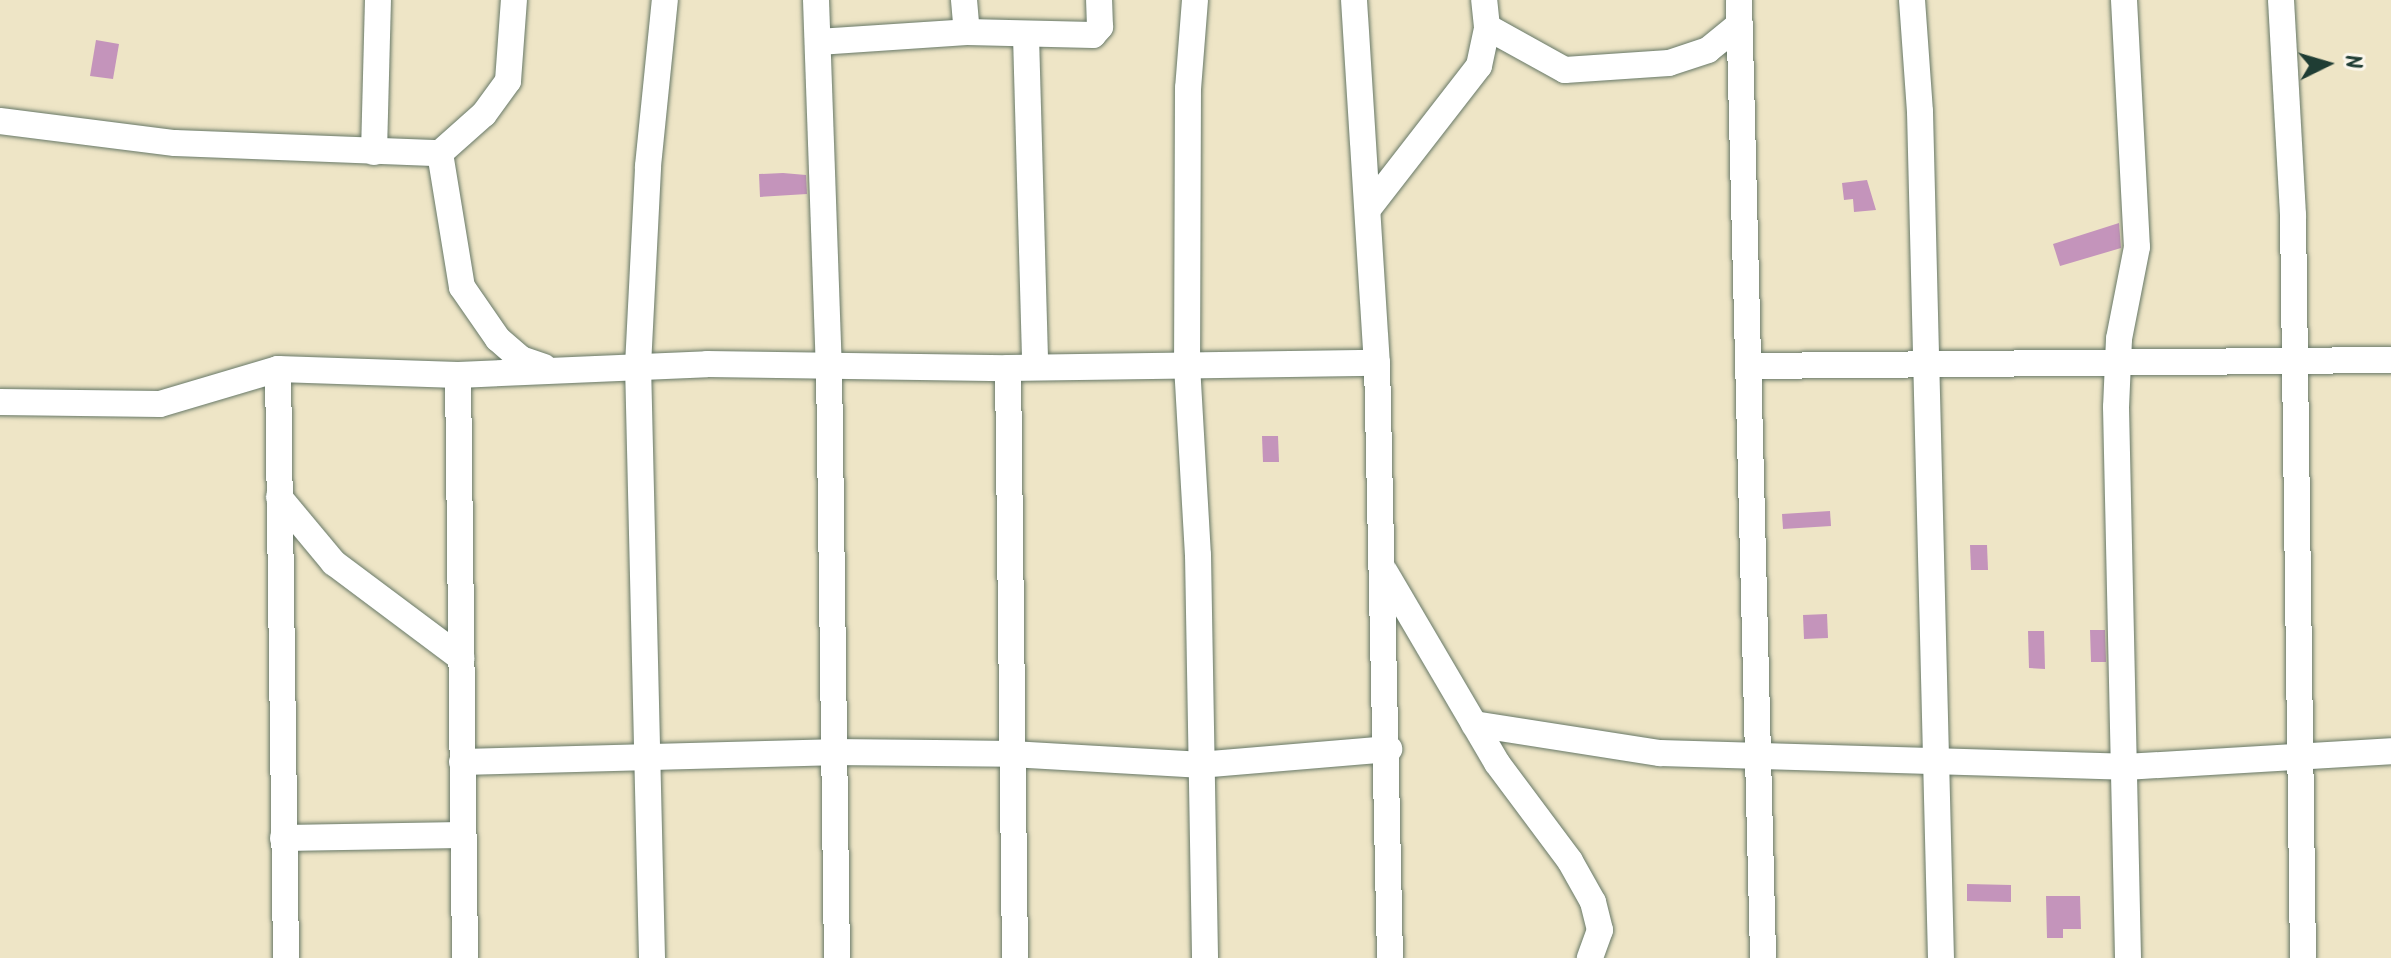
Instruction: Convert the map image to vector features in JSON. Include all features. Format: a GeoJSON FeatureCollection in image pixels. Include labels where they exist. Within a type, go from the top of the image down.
{"type":"FeatureCollection","features":[{"type":"Feature","properties":{"kind":"street"},"geometry":{"type":"LineString","coordinates":[[374,152],[378,0]]}},
{"type":"Feature","properties":{"kind":"street"},"geometry":{"type":"LineString","coordinates":[[0,121],[175,143],[440,153],[484,114],[508,81],[514,0]]}},
{"type":"Feature","properties":{"kind":"street"},"geometry":{"type":"LineString","coordinates":[[652,958],[650,759],[638,366],[648,166],[665,0]]}},
{"type":"Feature","properties":{"kind":"street"},"geometry":{"type":"LineString","coordinates":[[816,0],[829,365],[837,958]]}},
{"type":"Feature","properties":{"kind":"street"},"geometry":{"type":"LineString","coordinates":[[964,0],[967,32]]}},
{"type":"Feature","properties":{"kind":"street"},"geometry":{"type":"LineString","coordinates":[[818,42],[967,32],[1026,36],[1098,33],[1099,0]]}},
{"type":"Feature","properties":{"kind":"street"},"geometry":{"type":"LineString","coordinates":[[1195,0],[1188,88],[1187,365],[1198,555],[1199,765],[1205,958]]}},
{"type":"Feature","properties":{"kind":"street"},"geometry":{"type":"LineString","coordinates":[[1354,0],[1377,363],[1389,749],[1390,958]]}},
{"type":"Feature","properties":{"kind":"street"},"geometry":{"type":"LineString","coordinates":[[1368,209],[1479,66],[1487,27],[1484,0]]}},
{"type":"Feature","properties":{"kind":"street"},"geometry":{"type":"LineString","coordinates":[[1912,0],[1920,112],[1941,958]]}},
{"type":"Feature","properties":{"kind":"street"},"geometry":{"type":"LineString","coordinates":[[2124,0],[2137,247],[2118,361],[2128,958]]}},
{"type":"Feature","properties":{"kind":"street"},"geometry":{"type":"LineString","coordinates":[[2281,0],[2294,359],[2303,958]]}},
{"type":"Feature","properties":{"kind":"street"},"geometry":{"type":"LineString","coordinates":[[1487,27],[1565,70],[1669,63],[1708,50],[1739,12]]}},
{"type":"Feature","properties":{"kind":"street"},"geometry":{"type":"LineString","coordinates":[[1739,12],[1763,958]]}},
{"type":"Feature","properties":{"kind":"street"},"geometry":{"type":"LineString","coordinates":[[1026,36],[1035,367]]}},
{"type":"Feature","properties":{"kind":"street"},"geometry":{"type":"LineString","coordinates":[[440,153],[462,287],[498,339],[521,359],[551,370]]}},
{"type":"Feature","properties":{"kind":"street"},"geometry":{"type":"LineString","coordinates":[[1750,366],[2391,360]]}},
{"type":"Feature","properties":{"kind":"street"},"geometry":{"type":"LineString","coordinates":[[0,402],[160,404],[278,369],[458,375],[638,366],[1008,368],[1377,363]]}},
{"type":"Feature","properties":{"kind":"street"},"geometry":{"type":"LineString","coordinates":[[1008,368],[1015,958]]}},
{"type":"Feature","properties":{"kind":"street"},"geometry":{"type":"LineString","coordinates":[[278,369],[286,958]]}},
{"type":"Feature","properties":{"kind":"street"},"geometry":{"type":"LineString","coordinates":[[458,375],[465,958]]}},
{"type":"Feature","properties":{"kind":"street"},"geometry":{"type":"LineString","coordinates":[[279,497],[334,563],[461,658]]}},
{"type":"Feature","properties":{"kind":"street"},"geometry":{"type":"LineString","coordinates":[[1383,569],[1474,724],[1570,861],[1593,902],[1600,930],[1590,958]]}},
{"type":"Feature","properties":{"kind":"street"},"geometry":{"type":"LineString","coordinates":[[1474,724],[1660,753],[1759,752],[2125,767],[2391,751]]}},
{"type":"Feature","properties":{"kind":"street"},"geometry":{"type":"LineString","coordinates":[[462,762],[832,752],[1011,754],[1199,765],[1389,749]]}},
{"type":"Feature","properties":{"kind":"street"},"geometry":{"type":"LineString","coordinates":[[283,838],[463,835]]}},
{"type":"Feature","properties":{"kind":"building"},"geometry":{"type":"Polygon","coordinates":[[[96,40],[119,44],[113,79],[90,76],[96,40]]]}},
{"type":"Feature","properties":{"kind":"building"},"geometry":{"type":"Polygon","coordinates":[[[759,174],[806,175],[807,194],[760,197],[759,174]]]}},
{"type":"Feature","properties":{"kind":"building"},"geometry":{"type":"Polygon","coordinates":[[[1867,180],[1876,210],[1854,212],[1853,199],[1844,200],[1842,183],[1867,180]]]}},
{"type":"Feature","properties":{"kind":"building"},"geometry":{"type":"Polygon","coordinates":[[[2119,223],[2121,248],[2060,266],[2053,244],[2119,223]]]}},
{"type":"Feature","properties":{"kind":"building"},"geometry":{"type":"Polygon","coordinates":[[[1262,436],[1278,436],[1279,462],[1263,462],[1262,436]]]}},
{"type":"Feature","properties":{"kind":"building"},"geometry":{"type":"Polygon","coordinates":[[[1830,511],[1831,526],[1783,529],[1782,514],[1830,511]]]}},
{"type":"Feature","properties":{"kind":"building"},"geometry":{"type":"Polygon","coordinates":[[[1970,545],[1987,545],[1988,570],[1971,570],[1970,545]]]}},
{"type":"Feature","properties":{"kind":"building"},"geometry":{"type":"Polygon","coordinates":[[[1827,614],[1828,638],[1804,639],[1803,615],[1827,614]]]}},
{"type":"Feature","properties":{"kind":"building"},"geometry":{"type":"Polygon","coordinates":[[[2090,630],[2105,630],[2106,662],[2091,662],[2090,630]]]}},
{"type":"Feature","properties":{"kind":"building"},"geometry":{"type":"Polygon","coordinates":[[[2028,631],[2044,631],[2045,669],[2029,668],[2028,631]]]}},
{"type":"Feature","properties":{"kind":"building"},"geometry":{"type":"Polygon","coordinates":[[[1967,884],[2011,885],[2011,902],[1967,901],[1967,884]]]}},
{"type":"Feature","properties":{"kind":"building"},"geometry":{"type":"Polygon","coordinates":[[[2046,896],[2080,896],[2081,929],[2063,929],[2063,938],[2047,938],[2046,896]]]}}]}
